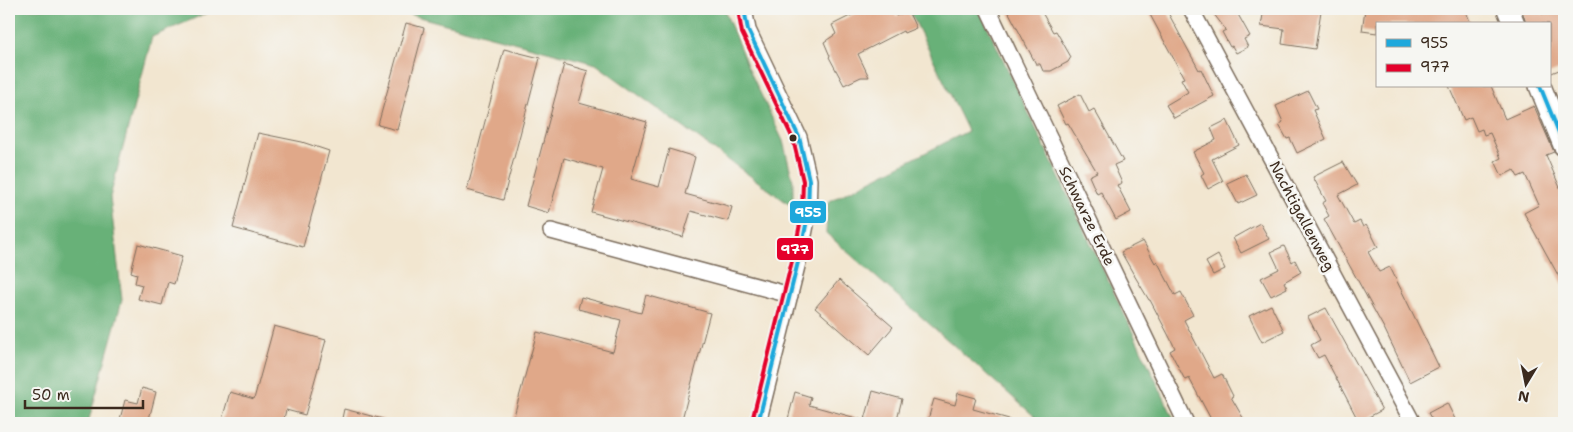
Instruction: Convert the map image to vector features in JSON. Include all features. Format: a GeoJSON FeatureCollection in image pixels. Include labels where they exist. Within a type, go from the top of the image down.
{"type":"FeatureCollection","features":[{"type":"Feature","properties":{"kind":"main road"},"geometry":{"type":"LineString","coordinates":[[1508,9],[1513,22]]}},
{"type":"Feature","properties":{"kind":"main road"},"geometry":{"type":"LineString","coordinates":[[1541,88],[1564,145]]}},
{"type":"Feature","properties":{"kind":"street"},"geometry":{"type":"LineString","coordinates":[[744,9],[748,30],[799,137],[809,180],[808,215],[758,423]]}},
{"type":"Feature","properties":{"kind":"street","name":"Schwarze Erde"},"geometry":{"type":"LineString","coordinates":[[988,9],[1186,423]]}},
{"type":"Feature","properties":{"kind":"street","name":"Nachtigallenweg"},"geometry":{"type":"LineString","coordinates":[[1192,9],[1413,423]]}},
{"type":"Feature","properties":{"kind":"street"},"geometry":{"type":"LineString","coordinates":[[551,231],[790,295]]}},
{"type":"Feature","properties":{"kind":"green space"},"geometry":{"type":"Polygon","coordinates":[[[9,9],[216,9],[152,37],[110,197],[122,300],[88,423],[9,423],[9,9]]]}},
{"type":"Feature","properties":{"kind":"green space"},"geometry":{"type":"Polygon","coordinates":[[[389,9],[724,9],[747,65],[783,141],[793,181],[793,207],[596,64],[389,9]]]}},
{"type":"Feature","properties":{"kind":"green space"},"geometry":{"type":"Polygon","coordinates":[[[909,9],[979,9],[1176,423],[1042,423],[826,233],[828,202],[968,131],[909,9]]]}},
{"type":"Feature","properties":{"kind":"building"},"geometry":{"type":"Polygon","coordinates":[[[864,9],[892,9],[896,16],[908,11],[916,28],[904,33],[903,31],[858,54],[869,77],[861,77],[844,85],[829,57],[824,42],[836,34],[832,25],[864,9]]]}},
{"type":"Feature","properties":{"kind":"building"},"geometry":{"type":"Polygon","coordinates":[[[1007,9],[1040,9],[1053,32],[1056,31],[1071,57],[1068,62],[1051,71],[1043,71],[1040,64],[1036,64],[1007,9]]]}},
{"type":"Feature","properties":{"kind":"building"},"geometry":{"type":"Polygon","coordinates":[[[1147,9],[1166,9],[1199,70],[1201,69],[1214,96],[1174,118],[1166,105],[1188,92],[1181,79],[1184,78],[1147,9]]]}},
{"type":"Feature","properties":{"kind":"building"},"geometry":{"type":"Polygon","coordinates":[[[1210,9],[1235,9],[1250,36],[1244,39],[1248,47],[1236,53],[1232,46],[1230,47],[1222,32],[1226,30],[1210,9]]]}},
{"type":"Feature","properties":{"kind":"building"},"geometry":{"type":"Polygon","coordinates":[[[1264,9],[1321,11],[1315,49],[1282,44],[1284,29],[1261,26],[1264,9]]]}},
{"type":"Feature","properties":{"kind":"building"},"geometry":{"type":"Polygon","coordinates":[[[1365,9],[1465,9],[1470,22],[1376,22],[1376,33],[1362,31],[1365,9]]]}},
{"type":"Feature","properties":{"kind":"building"},"geometry":{"type":"Polygon","coordinates":[[[1540,9],[1542,14],[1564,9],[1564,68],[1550,74],[1550,22],[1525,22],[1522,10],[1540,9]]]}},
{"type":"Feature","properties":{"kind":"building"},"geometry":{"type":"Polygon","coordinates":[[[406,23],[424,28],[397,130],[378,125],[406,23]]]}},
{"type":"Feature","properties":{"kind":"building"},"geometry":{"type":"Polygon","coordinates":[[[504,49],[540,58],[503,200],[467,190],[504,49]]]}},
{"type":"Feature","properties":{"kind":"building"},"geometry":{"type":"Polygon","coordinates":[[[564,64],[588,71],[579,103],[647,122],[631,179],[659,187],[669,149],[695,157],[685,194],[732,207],[728,221],[691,211],[683,237],[591,212],[603,169],[564,158],[549,213],[526,206],[564,64]]]}},
{"type":"Feature","properties":{"kind":"building"},"geometry":{"type":"Polygon","coordinates":[[[1450,88],[1492,88],[1505,119],[1534,106],[1554,152],[1546,155],[1564,197],[1564,286],[1524,213],[1539,205],[1525,174],[1518,177],[1514,170],[1502,176],[1495,161],[1501,158],[1490,133],[1484,135],[1482,129],[1477,131],[1471,117],[1464,120],[1450,88]]]}},
{"type":"Feature","properties":{"kind":"building"},"geometry":{"type":"Polygon","coordinates":[[[1308,91],[1317,109],[1313,110],[1326,139],[1297,153],[1290,138],[1287,139],[1279,125],[1283,122],[1276,106],[1308,91]]]}},
{"type":"Feature","properties":{"kind":"building"},"geometry":{"type":"Polygon","coordinates":[[[1080,94],[1089,112],[1094,109],[1123,161],[1114,165],[1122,183],[1117,185],[1131,212],[1116,220],[1101,192],[1097,194],[1089,176],[1097,172],[1068,123],[1066,124],[1057,106],[1080,94]]]}},
{"type":"Feature","properties":{"kind":"building"},"geometry":{"type":"Polygon","coordinates":[[[1227,120],[1239,145],[1212,159],[1223,181],[1208,189],[1201,175],[1204,173],[1193,152],[1216,140],[1211,128],[1227,120]]]}},
{"type":"Feature","properties":{"kind":"building"},"geometry":{"type":"Polygon","coordinates":[[[258,133],[302,142],[329,151],[303,247],[233,228],[258,133]]]}},
{"type":"Feature","properties":{"kind":"building"},"geometry":{"type":"Polygon","coordinates":[[[1343,162],[1357,185],[1338,195],[1354,224],[1360,221],[1363,227],[1366,225],[1370,231],[1378,247],[1368,252],[1379,272],[1390,267],[1439,367],[1410,382],[1385,330],[1324,219],[1329,216],[1322,203],[1326,201],[1313,177],[1343,162]]]}},
{"type":"Feature","properties":{"kind":"building"},"geometry":{"type":"Polygon","coordinates":[[[1246,174],[1257,195],[1238,204],[1227,183],[1246,174]]]}},
{"type":"Feature","properties":{"kind":"building"},"geometry":{"type":"Polygon","coordinates":[[[1260,223],[1269,239],[1241,253],[1233,238],[1260,223]]]}},
{"type":"Feature","properties":{"kind":"building"},"geometry":{"type":"Polygon","coordinates":[[[1143,241],[1155,263],[1157,261],[1175,295],[1181,292],[1193,315],[1184,320],[1214,378],[1222,374],[1233,396],[1231,397],[1246,423],[1213,423],[1189,378],[1185,380],[1170,351],[1175,348],[1170,338],[1121,252],[1143,241]]]}},
{"type":"Feature","properties":{"kind":"building"},"geometry":{"type":"Polygon","coordinates":[[[138,244],[182,256],[174,284],[168,282],[162,305],[138,299],[142,285],[135,283],[137,274],[131,272],[138,244]]]}},
{"type":"Feature","properties":{"kind":"building"},"geometry":{"type":"Polygon","coordinates":[[[1284,246],[1292,262],[1295,260],[1301,272],[1284,282],[1287,288],[1271,296],[1261,278],[1279,269],[1271,252],[1284,246]]]}},
{"type":"Feature","properties":{"kind":"building"},"geometry":{"type":"Polygon","coordinates":[[[1218,255],[1225,269],[1213,275],[1206,262],[1218,255]]]}},
{"type":"Feature","properties":{"kind":"building"},"geometry":{"type":"Polygon","coordinates":[[[839,280],[893,327],[869,355],[815,308],[839,280]]]}},
{"type":"Feature","properties":{"kind":"building"},"geometry":{"type":"Polygon","coordinates":[[[646,295],[710,313],[681,423],[512,423],[537,332],[613,352],[621,320],[578,309],[581,297],[641,313],[646,295]]]}},
{"type":"Feature","properties":{"kind":"building"},"geometry":{"type":"Polygon","coordinates":[[[1271,305],[1284,331],[1262,342],[1249,316],[1271,305]]]}},
{"type":"Feature","properties":{"kind":"building"},"geometry":{"type":"Polygon","coordinates":[[[1326,308],[1382,410],[1359,422],[1324,355],[1318,358],[1311,345],[1320,340],[1308,317],[1326,308]]]}},
{"type":"Feature","properties":{"kind":"building"},"geometry":{"type":"Polygon","coordinates":[[[274,326],[326,340],[305,415],[286,410],[283,423],[221,423],[230,392],[254,399],[274,326]]]}},
{"type":"Feature","properties":{"kind":"building"},"geometry":{"type":"Polygon","coordinates":[[[142,388],[156,392],[148,423],[119,423],[125,400],[138,403],[142,388]]]}},
{"type":"Feature","properties":{"kind":"building"},"geometry":{"type":"Polygon","coordinates":[[[873,391],[902,399],[896,423],[864,423],[873,391]]]}},
{"type":"Feature","properties":{"kind":"building"},"geometry":{"type":"Polygon","coordinates":[[[795,392],[811,397],[809,405],[860,419],[860,423],[787,423],[795,392]]]}},
{"type":"Feature","properties":{"kind":"building"},"geometry":{"type":"Polygon","coordinates":[[[958,393],[976,398],[973,409],[1009,419],[1008,423],[927,423],[934,399],[955,405],[958,393]]]}},
{"type":"Feature","properties":{"kind":"building"},"geometry":{"type":"Polygon","coordinates":[[[1447,403],[1457,423],[1434,423],[1428,413],[1447,403]]]}},
{"type":"Feature","properties":{"kind":"building"},"geometry":{"type":"Polygon","coordinates":[[[344,409],[383,419],[382,423],[341,423],[344,409]]]}},
{"type":"Feature","properties":{"kind":"transit line","name":"955"},"geometry":{"type":"LineString","coordinates":[[744,9],[748,30],[799,137],[809,180],[808,215],[801,250],[758,423]]}},
{"type":"Feature","properties":{"kind":"transit line","name":"977"},"geometry":{"type":"LineString","coordinates":[[738,10],[742,33],[793,139],[803,181],[802,214],[795,249],[752,421]]}},
{"type":"Feature","properties":{"kind":"transit line","name":"955"},"geometry":{"type":"LineString","coordinates":[[1541,88],[1564,145]]}}]}
